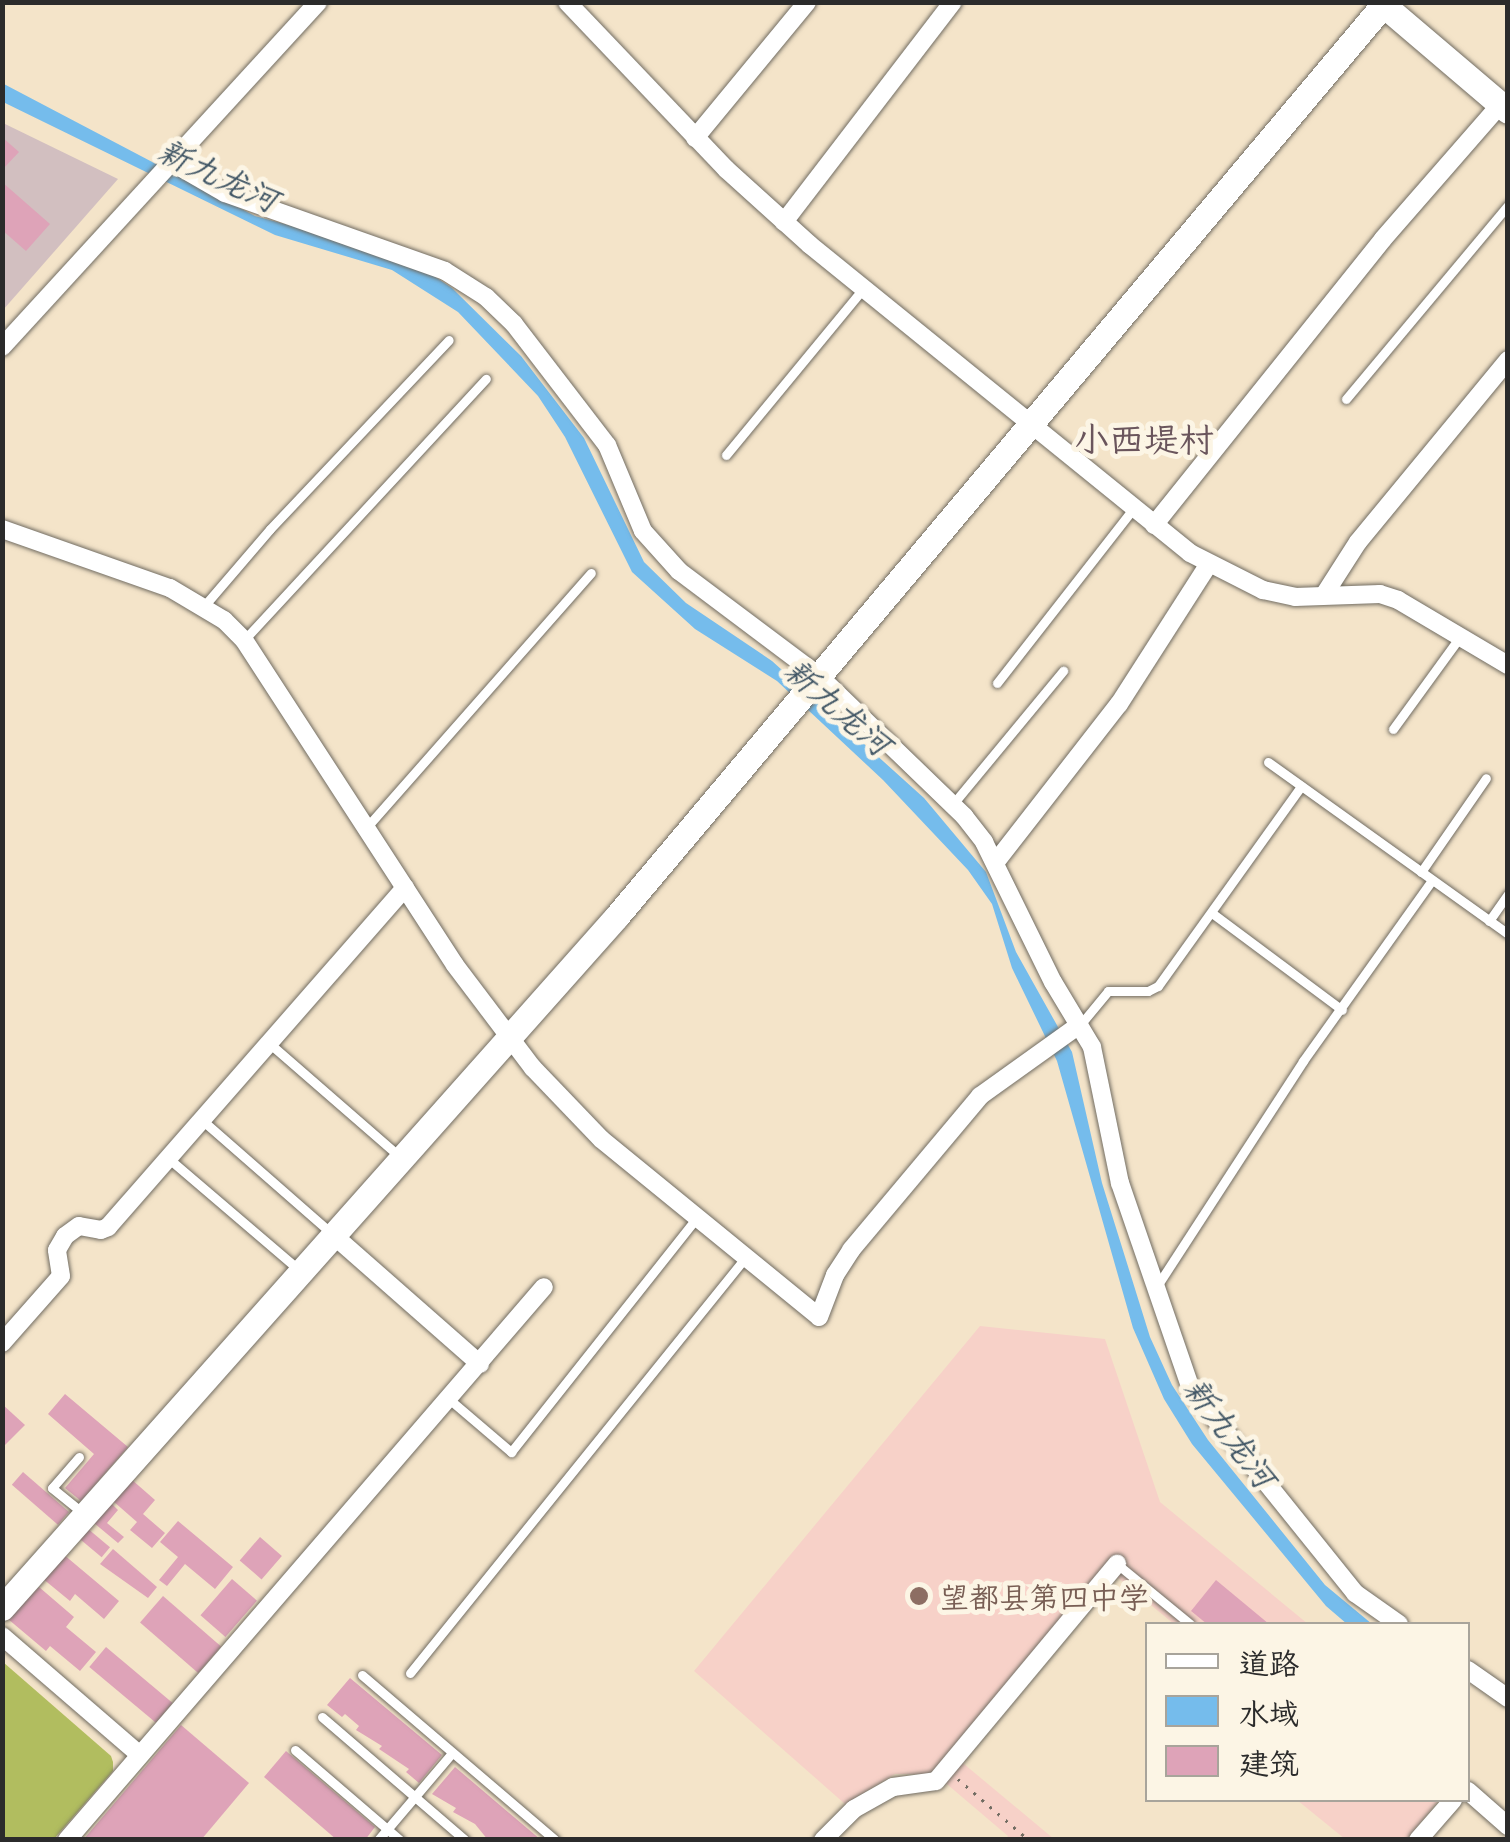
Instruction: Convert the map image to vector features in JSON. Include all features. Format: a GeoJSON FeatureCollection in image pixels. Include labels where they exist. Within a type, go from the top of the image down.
{"type":"FeatureCollection","features":[{"type":"Feature","properties":{"kind":"street"},"geometry":{"type":"LineString","coordinates":[[2,347],[318,2]]}},
{"type":"Feature","properties":{"kind":"street"},"geometry":{"type":"LineString","coordinates":[[567,2],[696,138],[784,222],[1154,525],[1210,564],[1263,590],[1295,597],[1380,594],[1508,665]]}},
{"type":"Feature","properties":{"kind":"street"},"geometry":{"type":"LineString","coordinates":[[696,138],[807,2]]}},
{"type":"Feature","properties":{"kind":"street"},"geometry":{"type":"LineString","coordinates":[[784,222],[952,2]]}},
{"type":"Feature","properties":{"kind":"street"},"geometry":{"type":"LineString","coordinates":[[2,1608],[509,1036],[819,676],[1382,4],[1504,108],[1383,239],[1154,525]]}},
{"type":"Feature","properties":{"kind":"street"},"geometry":{"type":"LineString","coordinates":[[171,162],[224,194],[445,271],[486,297],[514,324],[606,444],[643,532],[679,571],[819,676],[952,804],[984,842],[1092,1047],[1120,1183],[1191,1389],[1354,1593],[1396,1622]]}},
{"type":"Feature","properties":{"kind":"street"},"geometry":{"type":"LineString","coordinates":[[1324,595],[1358,542],[1508,360]]}},
{"type":"Feature","properties":{"kind":"street"},"geometry":{"type":"LineString","coordinates":[[2,530],[170,588],[204,606],[244,640],[405,888],[509,1036],[600,1140],[819,1317],[835,1274],[851,1250],[980,1096],[1079,1026]]}},
{"type":"Feature","properties":{"kind":"street"},"geometry":{"type":"LineString","coordinates":[[994,863],[1119,704],[1210,564]]}},
{"type":"Feature","properties":{"kind":"street"},"geometry":{"type":"LineString","coordinates":[[2,1343],[61,1276],[57,1250],[64,1236],[79,1226],[101,1230],[108,1227],[405,888]]}},
{"type":"Feature","properties":{"kind":"street"},"geometry":{"type":"LineString","coordinates":[[332,1234],[480,1364]]}},
{"type":"Feature","properties":{"kind":"street"},"geometry":{"type":"LineString","coordinates":[[67,1840],[544,1288]]}},
{"type":"Feature","properties":{"kind":"street"},"geometry":{"type":"LineString","coordinates":[[823,1840],[854,1808],[894,1788],[936,1781],[1117,1564]]}},
{"type":"Feature","properties":{"kind":"street"},"geometry":{"type":"LineString","coordinates":[[2,1636],[140,1754]]}},
{"type":"Feature","properties":{"kind":"street"},"geometry":{"type":"LineString","coordinates":[[1470,1671],[1508,1698]]}},
{"type":"Feature","properties":{"kind":"street"},"geometry":{"type":"LineString","coordinates":[[1470,1793],[1508,1826]]}},
{"type":"Feature","properties":{"kind":"street"},"geometry":{"type":"LineString","coordinates":[[1418,1840],[1451,1802]]}},
{"type":"Feature","properties":{"kind":"lane"},"geometry":{"type":"LineString","coordinates":[[1346,399],[1508,205]]}},
{"type":"Feature","properties":{"kind":"lane"},"geometry":{"type":"LineString","coordinates":[[726,455],[862,289]]}},
{"type":"Feature","properties":{"kind":"lane"},"geometry":{"type":"LineString","coordinates":[[204,606],[270,529],[449,340]]}},
{"type":"Feature","properties":{"kind":"lane"},"geometry":{"type":"LineString","coordinates":[[244,640],[486,379]]}},
{"type":"Feature","properties":{"kind":"lane"},"geometry":{"type":"LineString","coordinates":[[997,683],[1133,508]]}},
{"type":"Feature","properties":{"kind":"lane"},"geometry":{"type":"LineString","coordinates":[[366,828],[590,573]]}},
{"type":"Feature","properties":{"kind":"lane"},"geometry":{"type":"LineString","coordinates":[[1393,729],[1461,636]]}},
{"type":"Feature","properties":{"kind":"lane"},"geometry":{"type":"LineString","coordinates":[[952,804],[1063,671]]}},
{"type":"Feature","properties":{"kind":"lane"},"geometry":{"type":"LineString","coordinates":[[1268,762],[1508,934]]}},
{"type":"Feature","properties":{"kind":"lane"},"geometry":{"type":"LineString","coordinates":[[1421,872],[1486,778]]}},
{"type":"Feature","properties":{"kind":"lane"},"geometry":{"type":"LineString","coordinates":[[1079,1026],[1108,991],[1148,991],[1158,986],[1301,786]]}},
{"type":"Feature","properties":{"kind":"lane"},"geometry":{"type":"LineString","coordinates":[[1156,1286],[1303,1061],[1432,880]]}},
{"type":"Feature","properties":{"kind":"lane"},"geometry":{"type":"LineString","coordinates":[[1489,921],[1508,894]]}},
{"type":"Feature","properties":{"kind":"lane"},"geometry":{"type":"LineString","coordinates":[[1212,913],[1342,1010]]}},
{"type":"Feature","properties":{"kind":"lane"},"geometry":{"type":"LineString","coordinates":[[269,1043],[401,1158]]}},
{"type":"Feature","properties":{"kind":"lane"},"geometry":{"type":"LineString","coordinates":[[202,1120],[332,1234]]}},
{"type":"Feature","properties":{"kind":"lane"},"geometry":{"type":"LineString","coordinates":[[168,1158],[300,1271]]}},
{"type":"Feature","properties":{"kind":"lane"},"geometry":{"type":"LineString","coordinates":[[449,1400],[511,1452],[696,1219]]}},
{"type":"Feature","properties":{"kind":"lane"},"geometry":{"type":"LineString","coordinates":[[410,1673],[744,1258]]}},
{"type":"Feature","properties":{"kind":"lane"},"geometry":{"type":"LineString","coordinates":[[79,1456],[52,1488],[84,1515]]}},
{"type":"Feature","properties":{"kind":"lane"},"geometry":{"type":"LineString","coordinates":[[1117,1564],[1188,1622]]}},
{"type":"Feature","properties":{"kind":"lane"},"geometry":{"type":"LineString","coordinates":[[362,1676],[554,1840]]}},
{"type":"Feature","properties":{"kind":"lane"},"geometry":{"type":"LineString","coordinates":[[322,1717],[465,1840]]}},
{"type":"Feature","properties":{"kind":"lane"},"geometry":{"type":"LineString","coordinates":[[295,1750],[400,1840]]}},
{"type":"Feature","properties":{"kind":"lane"},"geometry":{"type":"LineString","coordinates":[[378,1840],[452,1753]]}},
{"type":"Feature","properties":{"kind":"path"},"geometry":{"type":"LineString","coordinates":[[946,1769],[1030,1840]]}},
{"type":"Feature","properties":{"kind":"shaded area"},"geometry":{"type":"Polygon","coordinates":[[[3,123],[118,179],[3,310],[3,123]]]}},
{"type":"Feature","properties":{"kind":"shaded area","name":"望都县第四中学"},"geometry":{"type":"Polygon","coordinates":[[[980,1326],[1105,1339],[1160,1502],[1306,1622],[1172,1622],[1106,1568],[952,1754],[1054,1839],[1006,1839],[1008,1836],[935,1774],[895,1774],[845,1804],[694,1671],[980,1326]]]}},
{"type":"Feature","properties":{"kind":"shaded area"},"geometry":{"type":"Polygon","coordinates":[[[1299,1802],[1437,1802],[1406,1840],[1345,1839],[1299,1802]]]}},
{"type":"Feature","properties":{"kind":"green space"},"geometry":{"type":"Polygon","coordinates":[[[3,1662],[111,1756],[113,1762],[113,1771],[54,1839],[3,1839],[3,1662]]]}},
{"type":"Feature","properties":{"kind":"water"},"geometry":{"type":"Polygon","coordinates":[[[2,83],[255,216],[340,239],[434,276],[452,288],[521,356],[584,438],[644,562],[686,603],[772,661],[924,798],[986,872],[1016,952],[1072,1052],[1102,1183],[1150,1337],[1172,1385],[1208,1440],[1325,1585],[1370,1622],[1345,1622],[1326,1606],[1192,1444],[1164,1399],[1133,1328],[1057,1061],[1012,968],[992,904],[968,870],[883,780],[777,681],[695,629],[632,572],[565,437],[538,396],[458,312],[392,270],[275,235],[3,102],[2,83]]]}},
{"type":"Feature","properties":{"kind":"building"},"geometry":{"type":"Polygon","coordinates":[[[2,137],[19,152],[2,170],[2,137]]]}},
{"type":"Feature","properties":{"kind":"building"},"geometry":{"type":"Polygon","coordinates":[[[2,182],[50,224],[26,251],[2,230],[2,182]]]}},
{"type":"Feature","properties":{"kind":"building"},"geometry":{"type":"Polygon","coordinates":[[[65,1394],[128,1447],[81,1501],[65,1488],[94,1454],[48,1414],[65,1394]]]}},
{"type":"Feature","properties":{"kind":"building"},"geometry":{"type":"Polygon","coordinates":[[[2,1404],[25,1425],[2,1448],[2,1404]]]}},
{"type":"Feature","properties":{"kind":"building"},"geometry":{"type":"Polygon","coordinates":[[[23,1472],[69,1512],[58,1525],[12,1485],[23,1472]]]}},
{"type":"Feature","properties":{"kind":"building"},"geometry":{"type":"Polygon","coordinates":[[[131,1479],[155,1500],[143,1514],[165,1533],[152,1548],[130,1530],[137,1522],[113,1501],[131,1479]]]}},
{"type":"Feature","properties":{"kind":"building"},"geometry":{"type":"Polygon","coordinates":[[[111,1503],[118,1510],[107,1523],[124,1537],[118,1543],[94,1523],[111,1503]]]}},
{"type":"Feature","properties":{"kind":"building"},"geometry":{"type":"Polygon","coordinates":[[[178,1521],[233,1567],[215,1589],[185,1564],[167,1586],[159,1580],[178,1557],[160,1542],[178,1521]]]}},
{"type":"Feature","properties":{"kind":"building"},"geometry":{"type":"Polygon","coordinates":[[[87,1528],[110,1547],[102,1557],[79,1538],[87,1528]]]}},
{"type":"Feature","properties":{"kind":"building"},"geometry":{"type":"Polygon","coordinates":[[[260,1537],[282,1556],[262,1579],[240,1560],[260,1537]]]}},
{"type":"Feature","properties":{"kind":"building"},"geometry":{"type":"Polygon","coordinates":[[[113,1549],[157,1587],[148,1598],[100,1564],[113,1549]]]}},
{"type":"Feature","properties":{"kind":"building"},"geometry":{"type":"Polygon","coordinates":[[[63,1554],[119,1601],[104,1619],[75,1594],[70,1601],[42,1578],[63,1554]]]}},
{"type":"Feature","properties":{"kind":"building"},"geometry":{"type":"Polygon","coordinates":[[[232,1579],[257,1601],[225,1637],[201,1615],[232,1579]]]}},
{"type":"Feature","properties":{"kind":"building"},"geometry":{"type":"Polygon","coordinates":[[[1216,1580],[1267,1622],[1205,1622],[1191,1611],[1216,1580]]]}},
{"type":"Feature","properties":{"kind":"building"},"geometry":{"type":"Polygon","coordinates":[[[39,1587],[74,1617],[66,1627],[96,1652],[80,1671],[50,1646],[46,1651],[8,1619],[39,1587]]]}},
{"type":"Feature","properties":{"kind":"building"},"geometry":{"type":"Polygon","coordinates":[[[163,1596],[221,1647],[198,1673],[140,1622],[163,1596]]]}},
{"type":"Feature","properties":{"kind":"building"},"geometry":{"type":"Polygon","coordinates":[[[106,1647],[173,1703],[156,1723],[89,1667],[106,1647]]]}},
{"type":"Feature","properties":{"kind":"building"},"geometry":{"type":"Polygon","coordinates":[[[350,1678],[442,1755],[419,1783],[406,1772],[409,1769],[379,1749],[382,1746],[356,1730],[359,1726],[345,1714],[342,1717],[327,1705],[350,1678]]]}},
{"type":"Feature","properties":{"kind":"building"},"geometry":{"type":"Polygon","coordinates":[[[181,1725],[249,1783],[201,1840],[83,1840],[181,1725]]]}},
{"type":"Feature","properties":{"kind":"building"},"geometry":{"type":"Polygon","coordinates":[[[286,1751],[375,1827],[365,1840],[337,1840],[264,1777],[286,1751]]]}},
{"type":"Feature","properties":{"kind":"building"},"geometry":{"type":"Polygon","coordinates":[[[455,1767],[541,1840],[488,1840],[475,1824],[453,1812],[456,1808],[432,1794],[455,1767]]]}},
{"type":"Feature","properties":{"kind":"place","name":"望都县第四中学"},"geometry":{"type":"Point","coordinates":[919,1596]}},
{"type":"Feature","properties":{"kind":"district","name":"小西堤村"},"geometry":{"type":"Point","coordinates":[1144,438]}},
{"type":"Feature","properties":{"kind":"water label","name":"新九龙河"},"geometry":{"type":"Point","coordinates":[219,174]}},
{"type":"Feature","properties":{"kind":"water label","name":"新九龙河"},"geometry":{"type":"Point","coordinates":[839,706]}},
{"type":"Feature","properties":{"kind":"water label","name":"新九龙河"},"geometry":{"type":"Point","coordinates":[1231,1432]}}]}
